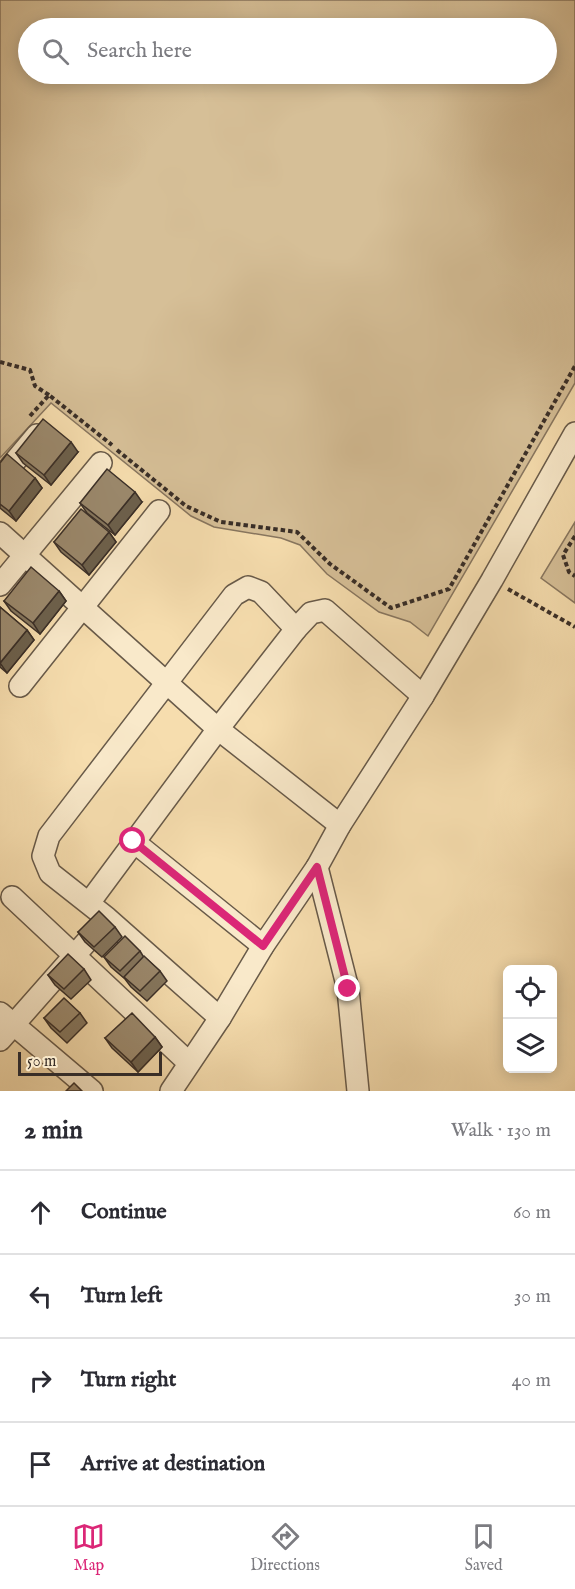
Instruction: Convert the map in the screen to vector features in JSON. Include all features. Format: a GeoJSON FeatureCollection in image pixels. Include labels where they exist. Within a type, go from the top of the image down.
{"type":"FeatureCollection","features":[{"type":"Feature","properties":{"kind":"street"},"geometry":{"type":"LineString","coordinates":[[0,479],[37,422]]}},
{"type":"Feature","properties":{"kind":"street"},"geometry":{"type":"LineString","coordinates":[[171,1091],[220,1018],[263,946],[317,867],[340,825],[423,696],[575,433]]}},
{"type":"Feature","properties":{"kind":"street"},"geometry":{"type":"LineString","coordinates":[[0,585],[101,463]]}},
{"type":"Feature","properties":{"kind":"street"},"geometry":{"type":"LineString","coordinates":[[20,686],[159,511]]}},
{"type":"Feature","properties":{"kind":"street"},"geometry":{"type":"LineString","coordinates":[[0,533],[218,729],[340,825]]}},
{"type":"Feature","properties":{"kind":"street"},"geometry":{"type":"LineString","coordinates":[[220,1018],[107,918],[50,873],[43,856],[49,836],[234,595],[248,587],[261,592],[296,629]]}},
{"type":"Feature","properties":{"kind":"street"},"geometry":{"type":"LineString","coordinates":[[89,903],[218,729],[310,613],[325,610],[423,696]]}},
{"type":"Feature","properties":{"kind":"street"},"geometry":{"type":"LineString","coordinates":[[133,841],[263,946]]}},
{"type":"Feature","properties":{"kind":"street"},"geometry":{"type":"LineString","coordinates":[[317,867],[348,989],[354,1087]]}},
{"type":"Feature","properties":{"kind":"street"},"geometry":{"type":"LineString","coordinates":[[12,897],[189,1063]]}},
{"type":"Feature","properties":{"kind":"street"},"geometry":{"type":"LineString","coordinates":[[92,1091],[4,1026],[107,918]]}},
{"type":"Feature","properties":{"kind":"path"},"geometry":{"type":"LineString","coordinates":[[0,362],[30,370],[35,386],[186,506],[221,522],[297,532],[330,564],[391,608],[448,589],[575,366]]}},
{"type":"Feature","properties":{"kind":"path"},"geometry":{"type":"LineString","coordinates":[[37,422],[49,395]]}},
{"type":"Feature","properties":{"kind":"path"},"geometry":{"type":"LineString","coordinates":[[575,536],[563,555],[569,572],[575,576]]}},
{"type":"Feature","properties":{"kind":"path"},"geometry":{"type":"LineString","coordinates":[[492,580],[575,627]]}},
{"type":"Feature","properties":{"kind":"shaded area"},"geometry":{"type":"Polygon","coordinates":[[[0,0],[575,0],[575,383],[428,636],[410,622],[379,612],[327,574],[300,545],[281,538],[214,527],[191,516],[51,403],[0,458],[0,0]]]}},
{"type":"Feature","properties":{"kind":"shaded area"},"geometry":{"type":"Polygon","coordinates":[[[575,522],[575,603],[541,578],[575,522]]]}},
{"type":"Feature","properties":{"kind":"building"},"geometry":{"type":"Polygon","coordinates":[[[43,419],[71,442],[44,475],[16,453],[43,419]]]}},
{"type":"Feature","properties":{"kind":"building"},"geometry":{"type":"Polygon","coordinates":[[[7,454],[35,478],[9,511],[0,504],[0,463],[7,454]]]}},
{"type":"Feature","properties":{"kind":"building"},"geometry":{"type":"Polygon","coordinates":[[[107,469],[135,492],[108,525],[80,503],[107,469]]]}},
{"type":"Feature","properties":{"kind":"building"},"geometry":{"type":"Polygon","coordinates":[[[81,509],[109,532],[82,565],[54,542],[81,509]]]}},
{"type":"Feature","properties":{"kind":"building"},"geometry":{"type":"Polygon","coordinates":[[[31,567],[59,591],[33,623],[4,601],[31,567]]]}},
{"type":"Feature","properties":{"kind":"building"},"geometry":{"type":"Polygon","coordinates":[[[0,607],[27,630],[0,663],[0,607]]]}},
{"type":"Feature","properties":{"kind":"building"},"geometry":{"type":"Polygon","coordinates":[[[99,911],[115,927],[94,947],[78,932],[99,911]]]}},
{"type":"Feature","properties":{"kind":"building"},"geometry":{"type":"Polygon","coordinates":[[[125,936],[140,951],[120,971],[104,957],[125,936]]]}},
{"type":"Feature","properties":{"kind":"building"},"geometry":{"type":"Polygon","coordinates":[[[68,954],[84,969],[64,989],[48,975],[68,954]]]}},
{"type":"Feature","properties":{"kind":"building"},"geometry":{"type":"Polygon","coordinates":[[[144,956],[160,971],[140,991],[124,977],[144,956]]]}},
{"type":"Feature","properties":{"kind":"building"},"geometry":{"type":"Polygon","coordinates":[[[64,998],[80,1013],[60,1032],[44,1018],[64,998]]]}},
{"type":"Feature","properties":{"kind":"building"},"geometry":{"type":"Polygon","coordinates":[[[132,1013],[155,1037],[131,1062],[105,1038],[132,1013]]]}},
{"type":"Feature","properties":{"kind":"building"},"geometry":{"type":"Polygon","coordinates":[[[74,1083],[82,1091],[66,1091],[74,1083]]]}},
{"type":"Feature","properties":{"kind":"route"},"geometry":{"type":"LineString","coordinates":[[133,841],[263,946],[317,867],[348,989]]}}]}
